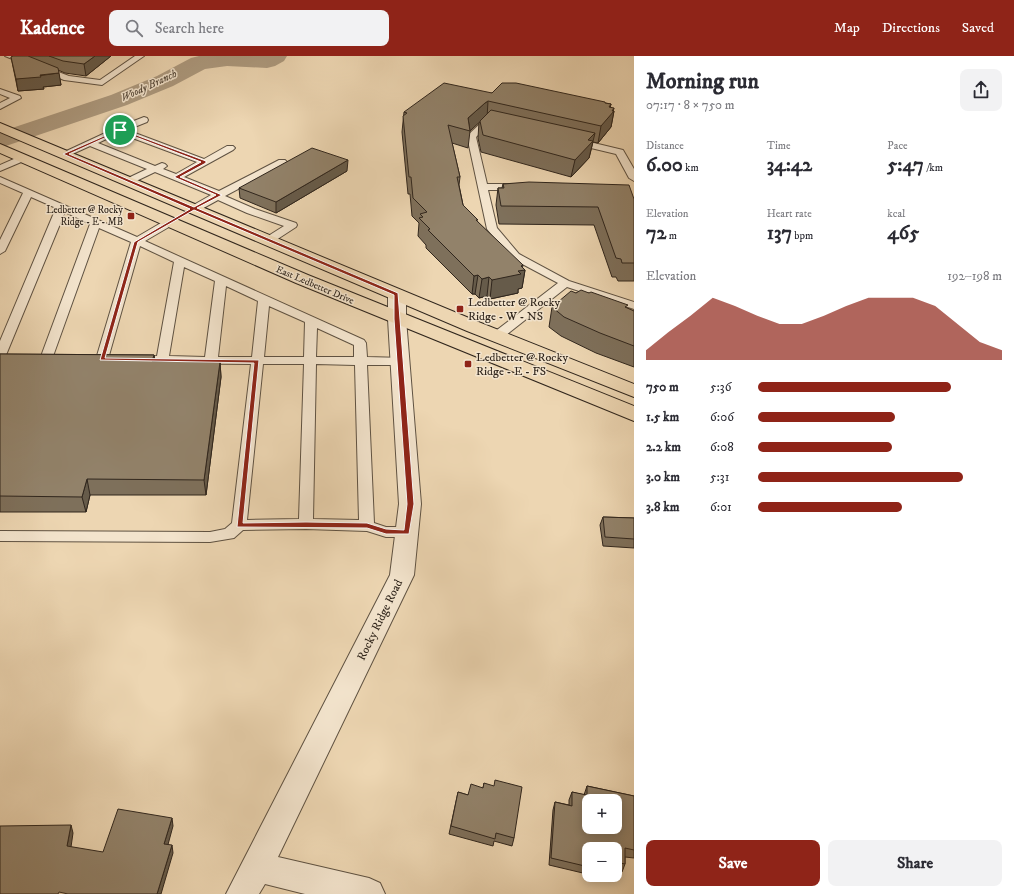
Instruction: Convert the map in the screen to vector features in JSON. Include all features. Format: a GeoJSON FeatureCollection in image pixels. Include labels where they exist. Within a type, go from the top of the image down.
{"type":"FeatureCollection","features":[{"type":"Feature","properties":{"kind":"main road","name":"East Ledbetter Drive"},"geometry":{"type":"LineString","coordinates":[[3,128],[396,295],[634,391]]}},
{"type":"Feature","properties":{"kind":"main road","name":"East Ledbetter Drive"},"geometry":{"type":"LineString","coordinates":[[0,148],[397,319],[634,414]]}},
{"type":"Feature","properties":{"kind":"main road"},"geometry":{"type":"LineString","coordinates":[[41,165],[65,154]]}},
{"type":"Feature","properties":{"kind":"main road"},"geometry":{"type":"LineString","coordinates":[[170,222],[194,208]]}},
{"type":"Feature","properties":{"kind":"street","name":"Rocky Ridge Road"},"geometry":{"type":"LineString","coordinates":[[242,894],[257,867],[402,575],[410,504],[396,295]]}},
{"type":"Feature","properties":{"kind":"street"},"geometry":{"type":"LineString","coordinates":[[257,867],[369,894]]}},
{"type":"Feature","properties":{"kind":"lane"},"geometry":{"type":"LineString","coordinates":[[9,56],[67,78],[102,83],[140,56]]}},
{"type":"Feature","properties":{"kind":"lane"},"geometry":{"type":"LineString","coordinates":[[0,91],[17,98],[0,106]]}},
{"type":"Feature","properties":{"kind":"lane"},"geometry":{"type":"LineString","coordinates":[[65,154],[144,120]]}},
{"type":"Feature","properties":{"kind":"lane"},"geometry":{"type":"LineString","coordinates":[[502,125],[487,122],[471,136],[492,229],[515,256],[565,283],[634,306]]}},
{"type":"Feature","properties":{"kind":"lane"},"geometry":{"type":"LineString","coordinates":[[120,130],[147,144],[176,155],[204,162]]}},
{"type":"Feature","properties":{"kind":"lane"},"geometry":{"type":"LineString","coordinates":[[560,138],[620,152],[634,178]]}},
{"type":"Feature","properties":{"kind":"lane"},"geometry":{"type":"LineString","coordinates":[[90,143],[154,165],[251,211],[292,226],[269,240]]}},
{"type":"Feature","properties":{"kind":"lane"},"geometry":{"type":"LineString","coordinates":[[177,177],[230,148]]}},
{"type":"Feature","properties":{"kind":"lane"},"geometry":{"type":"LineString","coordinates":[[0,168],[19,156]]}},
{"type":"Feature","properties":{"kind":"lane"},"geometry":{"type":"LineString","coordinates":[[194,208],[282,162]]}},
{"type":"Feature","properties":{"kind":"lane"},"geometry":{"type":"LineString","coordinates":[[129,181],[154,165]]}},
{"type":"Feature","properties":{"kind":"lane"},"geometry":{"type":"LineString","coordinates":[[0,180],[96,222],[136,242],[360,343],[367,526]]}},
{"type":"Feature","properties":{"kind":"lane"},"geometry":{"type":"LineString","coordinates":[[483,187],[531,187]]}},
{"type":"Feature","properties":{"kind":"lane"},"geometry":{"type":"LineString","coordinates":[[0,251],[28,192]]}},
{"type":"Feature","properties":{"kind":"lane"},"geometry":{"type":"LineString","coordinates":[[3,357],[62,207]]}},
{"type":"Feature","properties":{"kind":"lane"},"geometry":{"type":"LineString","coordinates":[[46,359],[96,222]]}},
{"type":"Feature","properties":{"kind":"lane"},"geometry":{"type":"LineString","coordinates":[[102,359],[136,242],[170,222]]}},
{"type":"Feature","properties":{"kind":"lane"},"geometry":{"type":"LineString","coordinates":[[162,360],[180,262]]}},
{"type":"Feature","properties":{"kind":"lane"},"geometry":{"type":"LineString","coordinates":[[211,360],[221,280]]}},
{"type":"Feature","properties":{"kind":"lane"},"geometry":{"type":"LineString","coordinates":[[497,336],[565,283]]}},
{"type":"Feature","properties":{"kind":"lane"},"geometry":{"type":"LineString","coordinates":[[239,525],[264,299]]}},
{"type":"Feature","properties":{"kind":"lane"},"geometry":{"type":"LineString","coordinates":[[306,524],[311,321]]}},
{"type":"Feature","properties":{"kind":"lane"},"geometry":{"type":"LineString","coordinates":[[31,359],[60,359]]}},
{"type":"Feature","properties":{"kind":"lane"},"geometry":{"type":"LineString","coordinates":[[88,359],[400,361]]}},
{"type":"Feature","properties":{"kind":"lane"},"geometry":{"type":"LineString","coordinates":[[0,536],[210,536],[229,534],[239,525],[306,524],[367,526],[386,532],[407,532]]}},
{"type":"Feature","properties":{"kind":"building"},"geometry":{"type":"Polygon","coordinates":[[[28,56],[58,68],[59,73],[40,75],[41,77],[16,79],[11,57],[28,56]]]}},
{"type":"Feature","properties":{"kind":"building"},"geometry":{"type":"Polygon","coordinates":[[[49,56],[95,56],[84,64],[63,61],[49,56]]]}},
{"type":"Feature","properties":{"kind":"building"},"geometry":{"type":"Polygon","coordinates":[[[444,83],[492,93],[502,83],[516,83],[605,102],[611,104],[609,107],[614,108],[612,111],[614,111],[601,126],[488,101],[468,118],[470,131],[448,125],[460,177],[457,177],[463,205],[478,220],[476,220],[523,265],[521,266],[525,270],[518,271],[521,274],[492,280],[489,277],[482,279],[478,275],[474,276],[428,230],[430,229],[419,218],[423,217],[420,214],[427,212],[413,198],[411,177],[409,177],[403,116],[407,113],[404,112],[444,83]]]}},
{"type":"Feature","properties":{"kind":"building"},"geometry":{"type":"Polygon","coordinates":[[[491,110],[595,133],[588,140],[593,141],[575,160],[483,135],[480,121],[491,110]]]}},
{"type":"Feature","properties":{"kind":"building"},"geometry":{"type":"Polygon","coordinates":[[[312,148],[348,160],[276,202],[239,188],[312,148]]]}},
{"type":"Feature","properties":{"kind":"building"},"geometry":{"type":"Polygon","coordinates":[[[529,182],[629,185],[634,199],[634,263],[622,263],[621,259],[616,258],[598,207],[501,206],[498,188],[504,188],[503,184],[529,182]]]}},
{"type":"Feature","properties":{"kind":"building"},"geometry":{"type":"Polygon","coordinates":[[[581,290],[628,305],[625,307],[634,311],[634,346],[564,317],[552,307],[571,291],[576,293],[581,290]]]}},
{"type":"Feature","properties":{"kind":"building"},"geometry":{"type":"Polygon","coordinates":[[[0,354],[154,355],[152,361],[220,362],[204,480],[87,479],[82,497],[0,496],[0,354]]]}},
{"type":"Feature","properties":{"kind":"building"},"geometry":{"type":"Polygon","coordinates":[[[603,517],[634,518],[634,539],[605,537],[603,517]]]}},
{"type":"Feature","properties":{"kind":"building"},"geometry":{"type":"Polygon","coordinates":[[[495,780],[522,787],[514,838],[496,833],[495,839],[451,826],[458,792],[468,795],[471,784],[483,788],[484,783],[494,786],[495,780]]]}},
{"type":"Feature","properties":{"kind":"building"},"geometry":{"type":"Polygon","coordinates":[[[587,786],[634,796],[634,850],[625,848],[625,864],[622,863],[622,842],[582,842],[582,865],[551,858],[555,802],[572,806],[572,792],[582,794],[582,834],[622,834],[622,794],[587,794],[587,786]]]}},
{"type":"Feature","properties":{"kind":"building"},"geometry":{"type":"Polygon","coordinates":[[[118,809],[172,818],[164,844],[172,845],[157,894],[68,894],[59,892],[58,894],[0,894],[0,826],[71,825],[67,846],[103,852],[118,809]]]}},
{"type":"Feature","properties":{"kind":"waterway","name":"Woody Branch"},"geometry":{"type":"LineString","coordinates":[[0,140],[119,100],[165,81],[199,63],[227,59],[267,61],[276,56]]}},
{"type":"Feature","properties":{"kind":"place","name":"Ledbetter @ Rocky Ridge - E - MB"},"geometry":{"type":"Point","coordinates":[131,216]}},
{"type":"Feature","properties":{"kind":"place","name":"Ledbetter @ Rocky Ridge - W - NS"},"geometry":{"type":"Point","coordinates":[460,309]}},
{"type":"Feature","properties":{"kind":"place","name":"Ledbetter @ Rocky Ridge - E - FS"},"geometry":{"type":"Point","coordinates":[468,364]}},
{"type":"Feature","properties":{"kind":"route"},"geometry":{"type":"LineString","coordinates":[[120,130],[65,154],[194,208],[396,295],[410,504],[407,532],[386,532],[367,526],[306,524],[239,525],[257,361],[102,359],[136,242],[194,208],[219,195],[177,177],[204,162],[120,130]]}}]}
